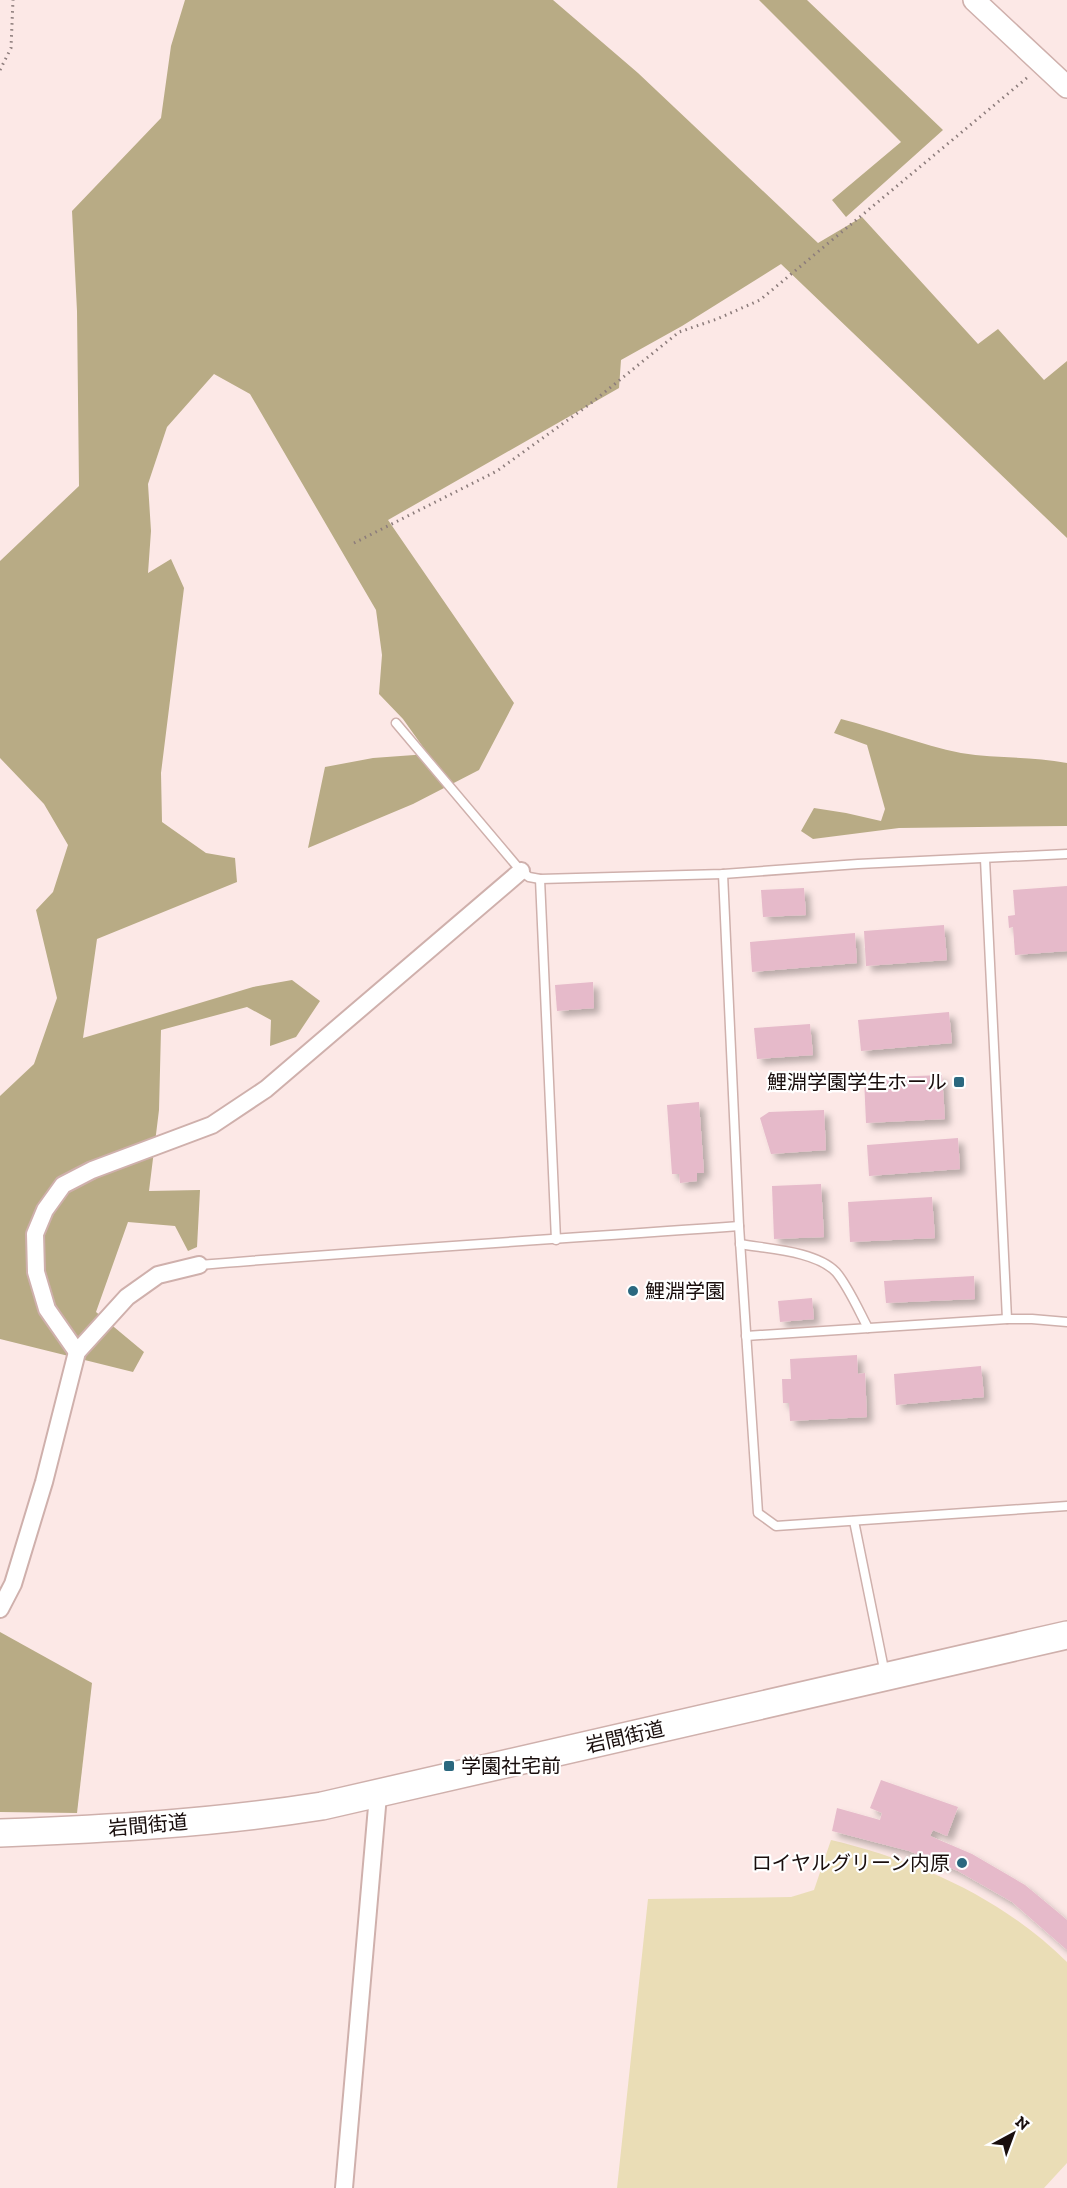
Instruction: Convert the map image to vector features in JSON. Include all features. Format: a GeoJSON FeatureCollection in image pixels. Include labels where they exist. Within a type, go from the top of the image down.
{"type":"FeatureCollection","features":[{"type":"Feature","properties":{"kind":"main road","name":"岩間街道"},"geometry":{"type":"LineString","coordinates":[[0,1833],[100,1829],[271,1814],[378,1795],[1067,1635]]}},
{"type":"Feature","properties":{"kind":"street"},"geometry":{"type":"LineString","coordinates":[[974,0],[1067,87]]}},
{"type":"Feature","properties":{"kind":"street"},"geometry":{"type":"LineString","coordinates":[[77,1352],[46,1309],[36,1272],[35,1234],[45,1210],[63,1185],[92,1170],[212,1125],[266,1089],[521,871]]}},
{"type":"Feature","properties":{"kind":"street"},"geometry":{"type":"LineString","coordinates":[[0,1609],[13,1584],[44,1482],[77,1352],[127,1297],[158,1275],[199,1265]]}},
{"type":"Feature","properties":{"kind":"street"},"geometry":{"type":"LineString","coordinates":[[344,2188],[378,1795]]}},
{"type":"Feature","properties":{"kind":"lane"},"geometry":{"type":"LineString","coordinates":[[396,723],[521,871],[529,877],[540,879],[723,874],[858,864],[1067,854]]}},
{"type":"Feature","properties":{"kind":"lane"},"geometry":{"type":"LineString","coordinates":[[986,859],[1007,1319]]}},
{"type":"Feature","properties":{"kind":"lane"},"geometry":{"type":"LineString","coordinates":[[723,874],[739,1226],[758,1513],[776,1526],[1067,1506]]}},
{"type":"Feature","properties":{"kind":"lane"},"geometry":{"type":"LineString","coordinates":[[540,879],[556,1240]]}},
{"type":"Feature","properties":{"kind":"lane"},"geometry":{"type":"LineString","coordinates":[[199,1265],[372,1250],[556,1240],[739,1226]]}},
{"type":"Feature","properties":{"kind":"lane"},"geometry":{"type":"LineString","coordinates":[[740,1244],[816,1258],[828,1265],[838,1274],[868,1328]]}},
{"type":"Feature","properties":{"kind":"lane"},"geometry":{"type":"LineString","coordinates":[[746,1336],[1007,1319],[1067,1322]]}},
{"type":"Feature","properties":{"kind":"lane"},"geometry":{"type":"LineString","coordinates":[[854,1521],[885,1677]]}},
{"type":"Feature","properties":{"kind":"path"},"geometry":{"type":"LineString","coordinates":[[0,69],[11,48],[13,0]]}},
{"type":"Feature","properties":{"kind":"path"},"geometry":{"type":"LineString","coordinates":[[354,543],[496,471],[590,404],[680,332],[760,300],[1006,97],[1042,64]]}},
{"type":"Feature","properties":{"kind":"shaded area"},"geometry":{"type":"Polygon","coordinates":[[[185,0],[553,0],[638,73],[818,243],[862,217],[978,344],[998,329],[1044,380],[1067,361],[1067,538],[781,264],[682,326],[621,360],[619,388],[388,520],[514,703],[479,770],[413,804],[308,848],[325,767],[373,758],[428,754],[403,719],[379,694],[382,655],[376,610],[250,394],[214,374],[167,427],[148,484],[151,531],[148,573],[171,559],[184,588],[161,773],[162,822],[206,853],[235,858],[237,882],[97,939],[83,1038],[253,987],[292,980],[320,1001],[296,1037],[270,1046],[271,1020],[247,1007],[161,1030],[159,1110],[149,1191],[200,1190],[197,1247],[188,1251],[175,1226],[128,1222],[96,1312],[144,1352],[133,1372],[0,1339],[0,1096],[34,1064],[57,998],[36,910],[53,892],[68,845],[44,804],[0,758],[0,561],[79,486],[77,311],[72,211],[161,118],[171,46],[185,0]]]}},
{"type":"Feature","properties":{"kind":"shaded area"},"geometry":{"type":"Polygon","coordinates":[[[759,0],[807,0],[943,130],[846,217],[832,200],[901,142],[759,0]]]}},
{"type":"Feature","properties":{"kind":"shaded area"},"geometry":{"type":"Polygon","coordinates":[[[841,719],[961,753],[1067,763],[1067,826],[899,828],[813,839],[801,831],[814,808],[881,821],[885,809],[867,745],[834,733],[841,719]]]}},
{"type":"Feature","properties":{"kind":"shaded area"},"geometry":{"type":"Polygon","coordinates":[[[0,1632],[92,1683],[77,1813],[0,1812],[0,1632]]]}},
{"type":"Feature","properties":{"kind":"shaded area"},"geometry":{"type":"Polygon","coordinates":[[[831,1840],[896,1859],[958,1885],[1015,1919],[1067,1962],[1067,2163],[1044,2188],[617,2188],[648,1899],[791,1897],[814,1890],[831,1840]]]}},
{"type":"Feature","properties":{"kind":"building"},"geometry":{"type":"Polygon","coordinates":[[[1067,886],[1067,951],[1015,955],[1013,927],[1009,928],[1008,916],[1015,915],[1013,890],[1067,886]]]}},
{"type":"Feature","properties":{"kind":"building"},"geometry":{"type":"Polygon","coordinates":[[[804,888],[806,915],[763,917],[761,890],[804,888]]]}},
{"type":"Feature","properties":{"kind":"building"},"geometry":{"type":"Polygon","coordinates":[[[944,925],[947,960],[866,966],[864,931],[944,925]]]}},
{"type":"Feature","properties":{"kind":"building"},"geometry":{"type":"Polygon","coordinates":[[[855,933],[857,963],[752,972],[750,942],[855,933]]]}},
{"type":"Feature","properties":{"kind":"building"},"geometry":{"type":"Polygon","coordinates":[[[593,982],[594,1008],[557,1011],[555,985],[593,982]]]}},
{"type":"Feature","properties":{"kind":"building"},"geometry":{"type":"Polygon","coordinates":[[[949,1012],[952,1043],[861,1051],[858,1020],[949,1012]]]}},
{"type":"Feature","properties":{"kind":"building"},"geometry":{"type":"Polygon","coordinates":[[[810,1024],[813,1055],[757,1059],[754,1028],[810,1024]]]}},
{"type":"Feature","properties":{"kind":"building"},"geometry":{"type":"Polygon","coordinates":[[[942,1075],[945,1119],[866,1123],[864,1078],[942,1075]]]}},
{"type":"Feature","properties":{"kind":"building"},"geometry":{"type":"Polygon","coordinates":[[[699,1102],[704,1173],[697,1173],[697,1181],[680,1183],[679,1174],[672,1174],[667,1105],[699,1102]]]}},
{"type":"Feature","properties":{"kind":"building"},"geometry":{"type":"Polygon","coordinates":[[[824,1110],[826,1150],[771,1154],[760,1118],[769,1112],[824,1110]]]}},
{"type":"Feature","properties":{"kind":"building"},"geometry":{"type":"Polygon","coordinates":[[[958,1138],[960,1169],[869,1176],[867,1145],[958,1138]]]}},
{"type":"Feature","properties":{"kind":"building"},"geometry":{"type":"Polygon","coordinates":[[[821,1184],[824,1237],[774,1239],[772,1186],[821,1184]]]}},
{"type":"Feature","properties":{"kind":"building"},"geometry":{"type":"Polygon","coordinates":[[[932,1197],[935,1238],[850,1242],[848,1202],[932,1197]]]}},
{"type":"Feature","properties":{"kind":"building"},"geometry":{"type":"Polygon","coordinates":[[[974,1276],[975,1299],[886,1303],[884,1281],[974,1276]]]}},
{"type":"Feature","properties":{"kind":"building"},"geometry":{"type":"Polygon","coordinates":[[[812,1298],[814,1319],[780,1322],[778,1301],[812,1298]]]}},
{"type":"Feature","properties":{"kind":"building"},"geometry":{"type":"Polygon","coordinates":[[[857,1355],[858,1374],[865,1373],[867,1417],[790,1421],[789,1403],[783,1403],[782,1379],[791,1379],[790,1359],[857,1355]]]}},
{"type":"Feature","properties":{"kind":"building"},"geometry":{"type":"Polygon","coordinates":[[[981,1366],[984,1397],[896,1405],[894,1374],[981,1366]]]}},
{"type":"Feature","properties":{"kind":"building","name":"ロイヤルグリーン内原"},"geometry":{"type":"Polygon","coordinates":[[[881,1780],[958,1807],[947,1836],[933,1830],[930,1836],[972,1854],[1025,1885],[1060,1914],[1067,1920],[1067,1950],[1012,1902],[958,1871],[909,1851],[832,1831],[837,1808],[880,1820],[882,1813],[870,1808],[881,1780]]]}},
{"type":"Feature","properties":{"kind":"place","name":"鯉淵学園学生ホール"},"geometry":{"type":"Point","coordinates":[959,1082]}},
{"type":"Feature","properties":{"kind":"place","name":"鯉淵学園"},"geometry":{"type":"Point","coordinates":[633,1291]}},
{"type":"Feature","properties":{"kind":"place","name":"学園社宅前"},"geometry":{"type":"Point","coordinates":[449,1766]}},
{"type":"Feature","properties":{"kind":"place","name":"ロイヤルグリーン内原"},"geometry":{"type":"Point","coordinates":[962,1863]}}]}
